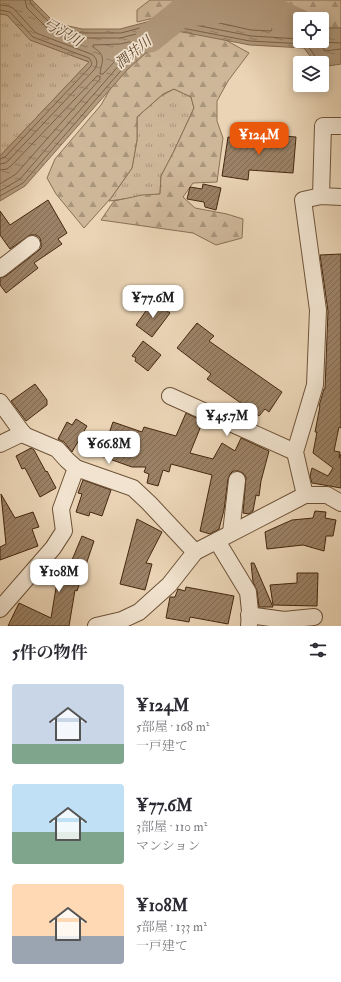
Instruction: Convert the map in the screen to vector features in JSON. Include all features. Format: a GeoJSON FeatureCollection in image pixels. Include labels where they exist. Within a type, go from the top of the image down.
{"type":"FeatureCollection","features":[{"type":"Feature","properties":{"kind":"street"},"geometry":{"type":"LineString","coordinates":[[321,196],[323,126],[341,126]]}},
{"type":"Feature","properties":{"kind":"street"},"geometry":{"type":"LineString","coordinates":[[305,495],[295,452],[314,385],[318,310],[303,200],[321,196],[341,197]]}},
{"type":"Feature","properties":{"kind":"street"},"geometry":{"type":"LineString","coordinates":[[0,269],[32,244]]}},
{"type":"Feature","properties":{"kind":"street"},"geometry":{"type":"LineString","coordinates":[[170,396],[295,452]]}},
{"type":"Feature","properties":{"kind":"street"},"geometry":{"type":"LineString","coordinates":[[0,402],[24,435],[57,449],[76,468],[133,488],[195,552]]}},
{"type":"Feature","properties":{"kind":"street"},"geometry":{"type":"LineString","coordinates":[[0,444],[23,433]]}},
{"type":"Feature","properties":{"kind":"street"},"geometry":{"type":"LineString","coordinates":[[0,609],[53,548],[64,532],[61,508],[76,468]]}},
{"type":"Feature","properties":{"kind":"street"},"geometry":{"type":"LineString","coordinates":[[231,533],[238,480]]}},
{"type":"Feature","properties":{"kind":"street"},"geometry":{"type":"LineString","coordinates":[[96,626],[122,620],[139,612],[169,585],[195,552],[305,495],[327,495],[341,503]]}},
{"type":"Feature","properties":{"kind":"street"},"geometry":{"type":"LineString","coordinates":[[217,540],[248,592],[249,621],[284,620],[314,616]]}},
{"type":"Feature","properties":{"kind":"green space"},"geometry":{"type":"Polygon","coordinates":[[[150,0],[230,0],[137,22],[137,10],[150,0]]]}},
{"type":"Feature","properties":{"kind":"green space"},"geometry":{"type":"Polygon","coordinates":[[[230,0],[341,0],[341,28],[329,28],[329,12],[293,12],[293,18],[230,0]]]}},
{"type":"Feature","properties":{"kind":"green space"},"geometry":{"type":"Polygon","coordinates":[[[0,14],[7,15],[31,40],[89,62],[0,156],[0,14]]]}},
{"type":"Feature","properties":{"kind":"green space"},"geometry":{"type":"Polygon","coordinates":[[[172,30],[222,38],[249,53],[228,81],[217,101],[217,121],[223,138],[217,182],[193,183],[183,197],[195,208],[227,214],[243,219],[242,238],[216,245],[193,233],[101,220],[114,201],[142,195],[160,194],[161,176],[194,108],[191,97],[174,89],[163,94],[137,117],[137,140],[132,168],[111,198],[84,228],[56,194],[47,178],[55,159],[101,105],[118,75],[172,30]]]}},
{"type":"Feature","properties":{"kind":"green space"},"geometry":{"type":"Polygon","coordinates":[[[174,89],[191,97],[194,108],[161,176],[160,194],[109,201],[132,168],[137,140],[137,117],[161,96],[174,89]]]}},
{"type":"Feature","properties":{"kind":"water","name":"弓沢川"},"geometry":{"type":"Polygon","coordinates":[[[0,0],[32,0],[55,23],[82,29],[120,29],[230,0],[293,18],[293,47],[250,45],[172,30],[128,69],[25,186],[0,201],[0,156],[89,62],[30,40],[7,15],[0,14],[0,0]]]}},
{"type":"Feature","properties":{"kind":"water"},"geometry":{"type":"Polygon","coordinates":[[[329,28],[341,28],[341,64],[329,66],[329,56],[310,56],[304,48],[329,48],[329,28]]]}},
{"type":"Feature","properties":{"kind":"building"},"geometry":{"type":"Polygon","coordinates":[[[261,134],[296,137],[293,173],[249,170],[248,180],[222,176],[228,137],[261,142],[261,134]]]}},
{"type":"Feature","properties":{"kind":"building"},"geometry":{"type":"Polygon","coordinates":[[[203,184],[221,188],[216,210],[205,207],[204,202],[187,199],[190,187],[202,189],[203,184]]]}},
{"type":"Feature","properties":{"kind":"building"},"geometry":{"type":"Polygon","coordinates":[[[48,200],[67,233],[58,239],[62,244],[34,263],[38,268],[6,293],[0,285],[0,278],[6,276],[38,251],[41,248],[41,243],[40,238],[36,235],[30,235],[10,249],[0,235],[0,211],[10,225],[48,200]]]}},
{"type":"Feature","properties":{"kind":"building"},"geometry":{"type":"Polygon","coordinates":[[[341,254],[341,428],[339,427],[334,451],[340,452],[339,458],[341,454],[341,488],[312,483],[310,476],[312,468],[328,476],[333,468],[313,453],[317,432],[315,432],[319,406],[325,389],[328,311],[320,255],[341,254]]]}},
{"type":"Feature","properties":{"kind":"building"},"geometry":{"type":"Polygon","coordinates":[[[153,301],[170,313],[152,337],[136,325],[153,301]]]}},
{"type":"Feature","properties":{"kind":"building"},"geometry":{"type":"Polygon","coordinates":[[[197,323],[214,336],[209,341],[282,392],[269,412],[265,409],[259,416],[207,379],[211,374],[177,348],[197,323]]]}},
{"type":"Feature","properties":{"kind":"building"},"geometry":{"type":"Polygon","coordinates":[[[143,341],[161,355],[148,371],[135,361],[136,358],[132,356],[143,341]]]}},
{"type":"Feature","properties":{"kind":"building"},"geometry":{"type":"Polygon","coordinates":[[[35,384],[47,400],[47,405],[26,421],[11,401],[35,384]]]}},
{"type":"Feature","properties":{"kind":"building"},"geometry":{"type":"Polygon","coordinates":[[[186,413],[203,421],[190,453],[213,459],[222,443],[235,451],[241,438],[269,451],[261,481],[259,496],[256,495],[253,511],[249,514],[243,513],[246,477],[243,473],[233,471],[228,479],[224,510],[219,529],[210,534],[200,531],[212,475],[171,464],[169,472],[163,470],[158,486],[147,483],[149,474],[144,472],[146,467],[132,467],[101,456],[113,422],[142,432],[144,427],[176,436],[186,413]]]}},
{"type":"Feature","properties":{"kind":"building"},"geometry":{"type":"Polygon","coordinates":[[[76,419],[87,426],[72,452],[64,442],[58,439],[67,422],[72,425],[76,419]]]}},
{"type":"Feature","properties":{"kind":"building"},"geometry":{"type":"Polygon","coordinates":[[[31,448],[34,450],[56,488],[40,497],[25,468],[22,469],[16,456],[31,448]]]}},
{"type":"Feature","properties":{"kind":"building"},"geometry":{"type":"Polygon","coordinates":[[[83,480],[111,490],[102,516],[90,512],[89,516],[76,512],[82,494],[78,493],[83,480]]]}},
{"type":"Feature","properties":{"kind":"building"},"geometry":{"type":"Polygon","coordinates":[[[1,494],[15,518],[33,512],[39,527],[32,529],[38,546],[0,560],[0,547],[6,544],[1,494]]]}},
{"type":"Feature","properties":{"kind":"building"},"geometry":{"type":"Polygon","coordinates":[[[315,511],[326,512],[325,518],[336,520],[333,536],[326,536],[324,551],[303,545],[267,549],[265,532],[292,520],[313,518],[315,511]]]}},
{"type":"Feature","properties":{"kind":"building"},"geometry":{"type":"Polygon","coordinates":[[[137,519],[162,532],[146,563],[152,564],[145,590],[120,584],[137,519]]]}},
{"type":"Feature","properties":{"kind":"building"},"geometry":{"type":"Polygon","coordinates":[[[82,536],[94,541],[77,591],[75,590],[69,626],[8,626],[19,603],[51,618],[57,582],[51,580],[56,567],[67,572],[82,536]]]}},
{"type":"Feature","properties":{"kind":"building"},"geometry":{"type":"Polygon","coordinates":[[[251,563],[254,563],[273,607],[259,607],[257,591],[253,582],[251,563]]]}},
{"type":"Feature","properties":{"kind":"building"},"geometry":{"type":"Polygon","coordinates":[[[297,573],[318,573],[317,606],[273,605],[270,585],[297,583],[297,573]]]}},
{"type":"Feature","properties":{"kind":"building"},"geometry":{"type":"Polygon","coordinates":[[[186,587],[234,596],[228,624],[190,617],[189,622],[166,618],[170,597],[175,597],[178,589],[185,591],[186,587]]]}},
{"type":"Feature","properties":{"kind":"waterway","name":"潤井川"},"geometry":{"type":"LineString","coordinates":[[150,38],[181,13],[221,8],[281,15],[293,21]]}}]}
